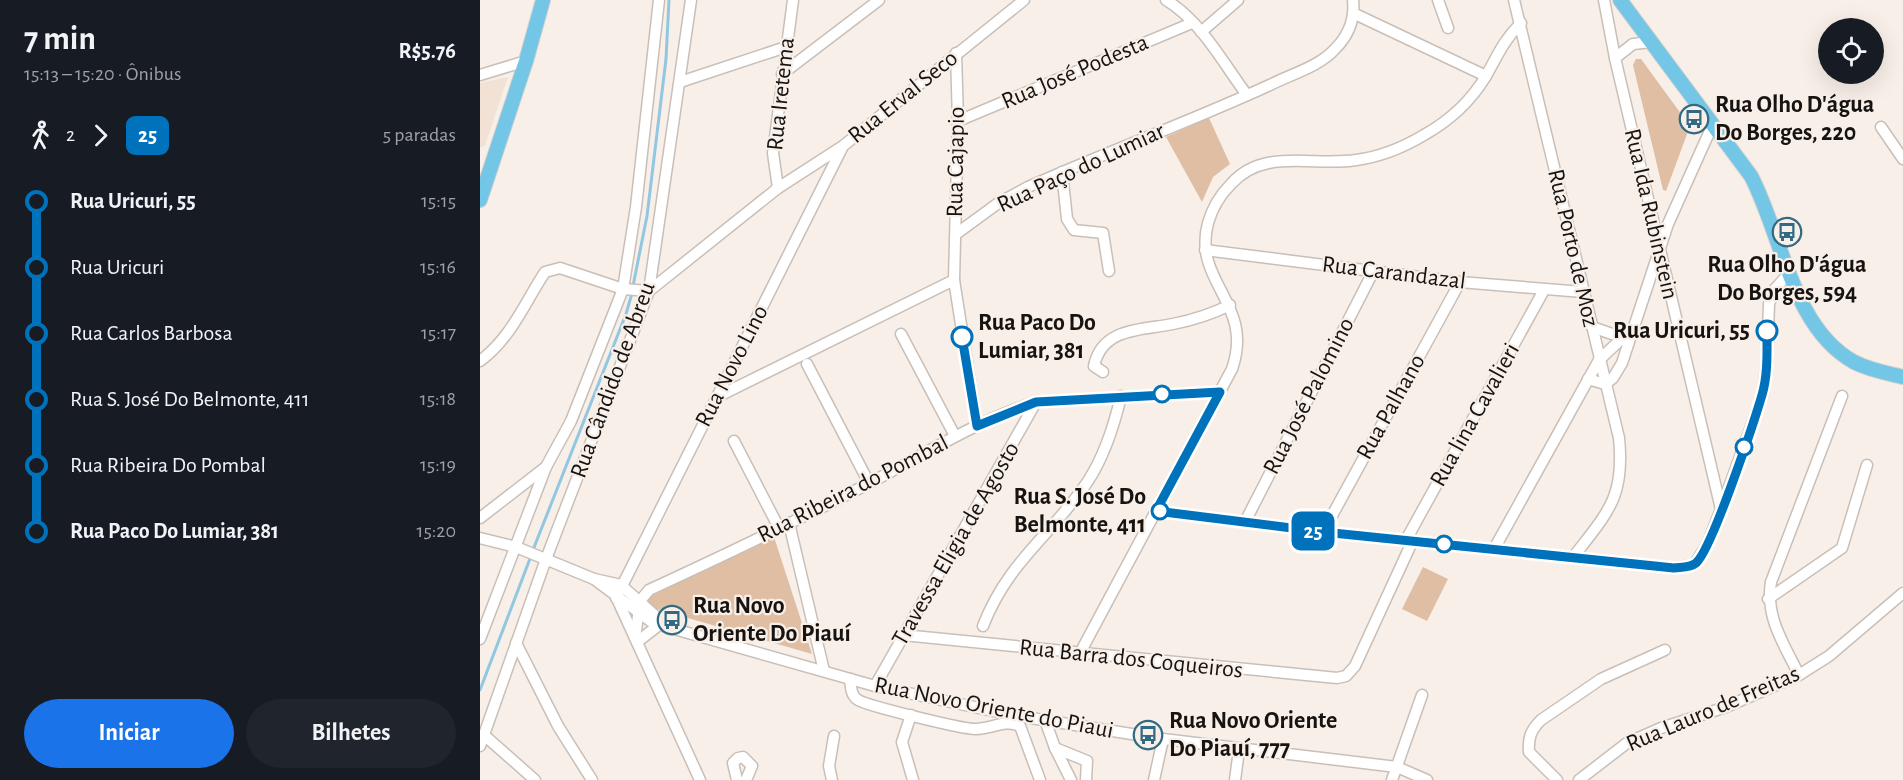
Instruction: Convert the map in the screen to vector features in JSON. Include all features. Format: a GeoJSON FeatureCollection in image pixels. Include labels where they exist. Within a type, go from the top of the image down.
{"type":"FeatureCollection","features":[{"type":"Feature","properties":{"kind":"main road"},"geometry":{"type":"LineString","coordinates":[[480,200],[526,61],[543,0]]}},
{"type":"Feature","properties":{"kind":"main road"},"geometry":{"type":"LineString","coordinates":[[1620,0],[1756,185],[1766,204],[1808,316],[1831,345],[1854,362],[1903,377]]}},
{"type":"Feature","properties":{"kind":"street","name":"Rua Cândido de Abreu"},"geometry":{"type":"LineString","coordinates":[[480,639],[518,548],[546,467],[571,421],[624,289],[636,207],[659,0]]}},
{"type":"Feature","properties":{"kind":"street","name":"Rua Cândido de Abreu"},"geometry":{"type":"LineString","coordinates":[[480,746],[544,558],[647,291],[691,0]]}},
{"type":"Feature","properties":{"kind":"street"},"geometry":{"type":"LineString","coordinates":[[782,74],[879,0]]}},
{"type":"Feature","properties":{"kind":"street","name":"Rua Erval Seco"},"geometry":{"type":"LineString","coordinates":[[647,291],[778,188],[843,146],[1024,0]]}},
{"type":"Feature","properties":{"kind":"street"},"geometry":{"type":"LineString","coordinates":[[1166,0],[1201,32],[1246,95]]}},
{"type":"Feature","properties":{"kind":"street"},"geometry":{"type":"LineString","coordinates":[[1201,32],[1238,0]]}},
{"type":"Feature","properties":{"kind":"street"},"geometry":{"type":"LineString","coordinates":[[1353,0],[1355,14],[1486,76]]}},
{"type":"Feature","properties":{"kind":"street"},"geometry":{"type":"LineString","coordinates":[[1438,0],[1448,28]]}},
{"type":"Feature","properties":{"kind":"street","name":"Rua Porto de Moz"},"geometry":{"type":"LineString","coordinates":[[1514,0],[1619,438],[1622,468],[1612,502],[1574,556]]}},
{"type":"Feature","properties":{"kind":"street","name":"Rua Ida Rubinstein"},"geometry":{"type":"LineString","coordinates":[[1604,0],[1615,58],[1721,509]]}},
{"type":"Feature","properties":{"kind":"street","name":"Rua Iretema"},"geometry":{"type":"LineString","coordinates":[[778,188],[773,153],[782,74],[795,2]]}},
{"type":"Feature","properties":{"kind":"street","name":"Rua Paço do Lumiar"},"geometry":{"type":"LineString","coordinates":[[956,234],[997,204],[1062,172],[1246,95],[1318,62],[1335,50],[1346,35],[1355,14]]}},
{"type":"Feature","properties":{"kind":"street","name":"Rua José Podesta"},"geometry":{"type":"LineString","coordinates":[[958,121],[1192,23]]}},
{"type":"Feature","properties":{"kind":"street"},"geometry":{"type":"LineString","coordinates":[[1080,653],[1220,392],[1239,350],[1238,332],[1230,305],[1218,286],[1205,250],[1209,222],[1215,206],[1237,177],[1253,166],[1292,160],[1356,160],[1402,147],[1445,122],[1460,109],[1486,76],[1504,40],[1521,23]]}},
{"type":"Feature","properties":{"kind":"street"},"geometry":{"type":"LineString","coordinates":[[1615,58],[1633,45],[1653,42]]}},
{"type":"Feature","properties":{"kind":"street"},"geometry":{"type":"LineString","coordinates":[[680,82],[786,47]]}},
{"type":"Feature","properties":{"kind":"street","name":"Rua Cajapio"},"geometry":{"type":"LineString","coordinates":[[956,53],[958,121],[956,234]]}},
{"type":"Feature","properties":{"kind":"street"},"geometry":{"type":"LineString","coordinates":[[480,75],[526,61]]}},
{"type":"Feature","properties":{"kind":"street"},"geometry":{"type":"LineString","coordinates":[[1588,379],[1605,384],[1613,378],[1622,363],[1630,330],[1660,248],[1696,157],[1713,124]]}},
{"type":"Feature","properties":{"kind":"street"},"geometry":{"type":"LineString","coordinates":[[1881,127],[1903,159]]}},
{"type":"Feature","properties":{"kind":"street","name":"Rua Novo Lino"},"geometry":{"type":"LineString","coordinates":[[616,598],[843,146]]}},
{"type":"Feature","properties":{"kind":"street"},"geometry":{"type":"LineString","coordinates":[[1062,172],[1068,223],[1074,230],[1102,233],[1109,271]]}},
{"type":"Feature","properties":{"kind":"street"},"geometry":{"type":"LineString","coordinates":[[956,234],[954,280],[977,426]]}},
{"type":"Feature","properties":{"kind":"street","name":"Rua Carandazal"},"geometry":{"type":"LineString","coordinates":[[1205,250],[1460,282],[1583,292]]}},
{"type":"Feature","properties":{"kind":"street"},"geometry":{"type":"LineString","coordinates":[[480,361],[497,349],[545,272],[552,268],[567,270],[624,289],[647,291]]}},
{"type":"Feature","properties":{"kind":"street","name":"Rua José Palomino"},"geometry":{"type":"LineString","coordinates":[[1245,522],[1374,270]]}},
{"type":"Feature","properties":{"kind":"street"},"geometry":{"type":"LineString","coordinates":[[1156,511],[1323,532],[1674,568],[1694,565],[1707,545],[1762,394],[1767,360],[1769,304],[1774,290],[1790,272]]}},
{"type":"Feature","properties":{"kind":"street"},"geometry":{"type":"LineString","coordinates":[[716,397],[954,280]]}},
{"type":"Feature","properties":{"kind":"street","name":"Rua Palhano"},"geometry":{"type":"LineString","coordinates":[[1323,532],[1460,282]]}},
{"type":"Feature","properties":{"kind":"street","name":"Rua lina Cavalieri"},"geometry":{"type":"LineString","coordinates":[[1355,666],[1409,540],[1544,290]]}},
{"type":"Feature","properties":{"kind":"street"},"geometry":{"type":"LineString","coordinates":[[1104,372],[1094,366],[1095,358],[1117,334],[1192,320],[1230,305]]}},
{"type":"Feature","properties":{"kind":"street"},"geometry":{"type":"LineString","coordinates":[[1592,327],[1615,335],[1630,330]]}},
{"type":"Feature","properties":{"kind":"street"},"geometry":{"type":"LineString","coordinates":[[1494,549],[1599,360],[1630,330]]}},
{"type":"Feature","properties":{"kind":"street"},"geometry":{"type":"LineString","coordinates":[[902,334],[955,436]]}},
{"type":"Feature","properties":{"kind":"street"},"geometry":{"type":"LineString","coordinates":[[1611,350],[1622,363]]}},
{"type":"Feature","properties":{"kind":"street"},"geometry":{"type":"LineString","coordinates":[[807,364],[869,483]]}},
{"type":"Feature","properties":{"kind":"street","name":"Rua Ribeira do Pombal"},"geometry":{"type":"LineString","coordinates":[[640,601],[649,590],[784,526],[955,436],[1036,402],[1220,392]]}},
{"type":"Feature","properties":{"kind":"street"},"geometry":{"type":"LineString","coordinates":[[983,626],[1001,585],[1017,562],[1062,514],[1088,481],[1103,454],[1121,396]]}},
{"type":"Feature","properties":{"kind":"street"},"geometry":{"type":"LineString","coordinates":[[1799,675],[1773,623],[1768,599],[1772,582],[1842,396]]}},
{"type":"Feature","properties":{"kind":"street","name":"Travessa Eligia de Agosto"},"geometry":{"type":"LineString","coordinates":[[875,686],[1036,402]]}},
{"type":"Feature","properties":{"kind":"street"},"geometry":{"type":"LineString","coordinates":[[734,441],[784,526],[824,671]]}},
{"type":"Feature","properties":{"kind":"street"},"geometry":{"type":"LineString","coordinates":[[1768,599],[1842,548],[1867,465]]}},
{"type":"Feature","properties":{"kind":"street"},"geometry":{"type":"LineString","coordinates":[[480,518],[546,467]]}},
{"type":"Feature","properties":{"kind":"street"},"geometry":{"type":"LineString","coordinates":[[480,538],[518,548],[594,579],[621,585]]}},
{"type":"Feature","properties":{"kind":"street","name":"Rua Novo Oriente do Piaui"},"geometry":{"type":"LineString","coordinates":[[594,579],[616,598],[658,625],[850,680],[1045,720],[1163,739],[1239,750],[1397,767],[1427,780]]}},
{"type":"Feature","properties":{"kind":"street","name":"Rua Novo Oriente do Piaui"},"geometry":{"type":"LineString","coordinates":[[621,585],[650,613],[671,627]]}},
{"type":"Feature","properties":{"kind":"street","name":"Rua Lauro de Freitas"},"geometry":{"type":"LineString","coordinates":[[1579,780],[1627,743],[1661,728],[1726,707],[1799,675],[1829,656],[1903,593]]}},
{"type":"Feature","properties":{"kind":"street"},"geometry":{"type":"LineString","coordinates":[[616,598],[700,780]]}},
{"type":"Feature","properties":{"kind":"street"},"geometry":{"type":"LineString","coordinates":[[636,640],[640,601]]}},
{"type":"Feature","properties":{"kind":"street"},"geometry":{"type":"LineString","coordinates":[[636,640],[658,625]]}},
{"type":"Feature","properties":{"kind":"street","name":"Rua Barra dos Coqueiros"},"geometry":{"type":"LineString","coordinates":[[903,635],[1337,678],[1346,676],[1355,666]]}},
{"type":"Feature","properties":{"kind":"street"},"geometry":{"type":"LineString","coordinates":[[516,643],[558,726],[592,780]]}},
{"type":"Feature","properties":{"kind":"street"},"geometry":{"type":"LineString","coordinates":[[1557,780],[1529,752],[1528,743],[1533,728],[1541,720],[1601,679],[1665,650]]}},
{"type":"Feature","properties":{"kind":"street"},"geometry":{"type":"LineString","coordinates":[[850,680],[851,689],[858,699],[911,715],[975,729],[1008,723],[1020,726],[1040,780]]}},
{"type":"Feature","properties":{"kind":"street"},"geometry":{"type":"LineString","coordinates":[[1392,780],[1422,695]]}},
{"type":"Feature","properties":{"kind":"street"},"geometry":{"type":"LineString","coordinates":[[911,715],[902,742],[913,780]]}},
{"type":"Feature","properties":{"kind":"street"},"geometry":{"type":"LineString","coordinates":[[1045,720],[1055,748],[1071,780]]}},
{"type":"Feature","properties":{"kind":"street"},"geometry":{"type":"LineString","coordinates":[[484,735],[535,780]]}},
{"type":"Feature","properties":{"kind":"street"},"geometry":{"type":"LineString","coordinates":[[832,780],[829,766],[834,736]]}},
{"type":"Feature","properties":{"kind":"street"},"geometry":{"type":"LineString","coordinates":[[1154,780],[1163,739]]}},
{"type":"Feature","properties":{"kind":"street"},"geometry":{"type":"LineString","coordinates":[[1055,748],[1088,761],[1086,780]]}},
{"type":"Feature","properties":{"kind":"street"},"geometry":{"type":"LineString","coordinates":[[1235,780],[1239,750]]}},
{"type":"Feature","properties":{"kind":"street"},"geometry":{"type":"LineString","coordinates":[[737,780],[733,763],[738,758],[743,758],[752,766],[746,780]]}},
{"type":"Feature","properties":{"kind":"shaded area"},"geometry":{"type":"Polygon","coordinates":[[[1636,59],[1641,59],[1690,126],[1666,191],[1663,190],[1633,65],[1636,59]]]}},
{"type":"Feature","properties":{"kind":"shaded area"},"geometry":{"type":"Polygon","coordinates":[[[508,77],[485,146],[480,147],[480,83],[508,77]]]}},
{"type":"Feature","properties":{"kind":"shaded area"},"geometry":{"type":"Polygon","coordinates":[[[1209,118],[1230,164],[1213,177],[1202,202],[1166,137],[1209,118]]]}},
{"type":"Feature","properties":{"kind":"shaded area"},"geometry":{"type":"Polygon","coordinates":[[[774,537],[812,654],[650,607],[647,602],[649,597],[774,537]]]}},
{"type":"Feature","properties":{"kind":"shaded area"},"geometry":{"type":"Polygon","coordinates":[[[1423,567],[1448,579],[1427,621],[1402,609],[1423,567]]]}},
{"type":"Feature","properties":{"kind":"waterway"},"geometry":{"type":"LineString","coordinates":[[633,286],[647,216],[666,59],[669,0]]}},
{"type":"Feature","properties":{"kind":"waterway"},"geometry":{"type":"LineString","coordinates":[[533,550],[626,314],[632,293]]}},
{"type":"Feature","properties":{"kind":"waterway"},"geometry":{"type":"LineString","coordinates":[[480,690],[531,556]]}},
{"type":"Feature","properties":{"kind":"bus line","name":"25"},"geometry":{"type":"LineString","coordinates":[[962,337],[977,426],[1036,402],[1220,392],[1156,511],[1323,532],[1674,568],[1694,565],[1701,558],[1707,545],[1762,394],[1767,360],[1767,331]]}},
{"type":"Feature","properties":{"kind":"place","name":"Rua Olho D'água Do Borges, 220"},"geometry":{"type":"Point","coordinates":[1694,119]}},
{"type":"Feature","properties":{"kind":"place","name":"Rua Olho D'água Do Borges, 594"},"geometry":{"type":"Point","coordinates":[1787,232]}},
{"type":"Feature","properties":{"kind":"place","name":"Rua Uricuri, 55"},"geometry":{"type":"Point","coordinates":[1767,331]}},
{"type":"Feature","properties":{"kind":"place","name":"Rua Paco Do Lumiar, 381"},"geometry":{"type":"Point","coordinates":[962,337]}},
{"type":"Feature","properties":{"kind":"place","name":"Rua S. José Do Belmonte, 411"},"geometry":{"type":"Point","coordinates":[1160,511]}},
{"type":"Feature","properties":{"kind":"place","name":"Rua Novo Oriente Do Piauí"},"geometry":{"type":"Point","coordinates":[672,620]}},
{"type":"Feature","properties":{"kind":"place","name":"Rua Novo Oriente Do Piauí, 777"},"geometry":{"type":"Point","coordinates":[1148,735]}}]}
